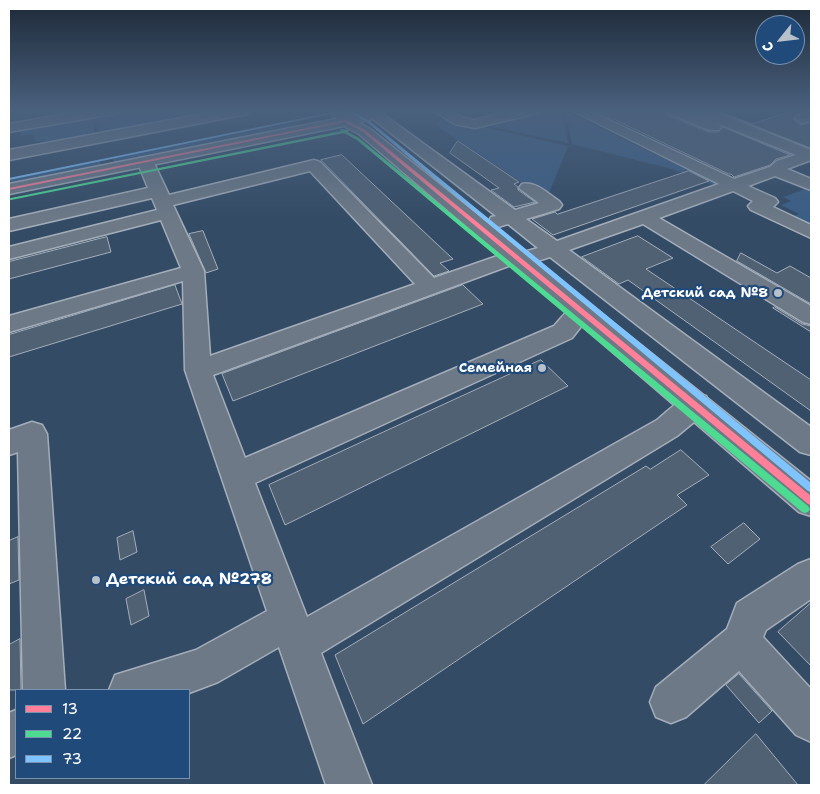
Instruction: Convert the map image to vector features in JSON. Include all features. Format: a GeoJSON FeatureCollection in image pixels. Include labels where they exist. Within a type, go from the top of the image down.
{"type":"FeatureCollection","features":[{"type":"Feature","properties":{"kind":"main road"},"geometry":{"type":"LineString","coordinates":[[9,155],[51,147]]}},
{"type":"Feature","properties":{"kind":"main road"},"geometry":{"type":"LineString","coordinates":[[9,189],[205,147]]}},
{"type":"Feature","properties":{"kind":"main road"},"geometry":{"type":"LineString","coordinates":[[384,147],[811,501]]}},
{"type":"Feature","properties":{"kind":"main road"},"geometry":{"type":"LineString","coordinates":[[422,147],[512,218],[811,443]]}},
{"type":"Feature","properties":{"kind":"main road"},"geometry":{"type":"LineString","coordinates":[[655,147],[769,202],[758,206],[811,232]]}},
{"type":"Feature","properties":{"kind":"main road"},"geometry":{"type":"LineString","coordinates":[[760,147],[793,161]]}},
{"type":"Feature","properties":{"kind":"main road"},"geometry":{"type":"LineString","coordinates":[[198,370],[430,287],[519,258],[554,249],[776,170],[783,164],[810,155],[790,147]]}},
{"type":"Feature","properties":{"kind":"main road"},"geometry":{"type":"LineString","coordinates":[[145,161],[193,271],[198,370],[349,785]]}},
{"type":"Feature","properties":{"kind":"main road"},"geometry":{"type":"LineString","coordinates":[[9,253],[163,202],[314,165],[430,287]]}},
{"type":"Feature","properties":{"kind":"main road"},"geometry":{"type":"LineString","coordinates":[[776,170],[811,174]]}},
{"type":"Feature","properties":{"kind":"main road"},"geometry":{"type":"LineString","coordinates":[[776,170],[811,185]]}},
{"type":"Feature","properties":{"kind":"main road"},"geometry":{"type":"LineString","coordinates":[[480,226],[553,205],[528,188]]}},
{"type":"Feature","properties":{"kind":"main road"},"geometry":{"type":"LineString","coordinates":[[9,225],[163,202]]}},
{"type":"Feature","properties":{"kind":"main road"},"geometry":{"type":"LineString","coordinates":[[645,217],[811,316]]}},
{"type":"Feature","properties":{"kind":"main road"},"geometry":{"type":"LineString","coordinates":[[9,324],[193,271]]}},
{"type":"Feature","properties":{"kind":"main road"},"geometry":{"type":"LineString","coordinates":[[237,476],[563,332],[582,310]]}},
{"type":"Feature","properties":{"kind":"main road"},"geometry":{"type":"LineString","coordinates":[[133,689],[204,668],[293,632],[667,428],[696,404]]}},
{"type":"Feature","properties":{"kind":"main road"},"geometry":{"type":"LineString","coordinates":[[9,443],[32,434],[44,689]]}},
{"type":"Feature","properties":{"kind":"main road"},"geometry":{"type":"LineString","coordinates":[[671,702],[741,643],[751,617],[811,578]]}},
{"type":"Feature","properties":{"kind":"main road"},"geometry":{"type":"LineString","coordinates":[[741,643],[811,720]]}},
{"type":"Feature","properties":{"kind":"shaded area"},"geometry":{"type":"Polygon","coordinates":[[[169,147],[198,147],[115,164],[113,158],[169,147]]]}},
{"type":"Feature","properties":{"kind":"shaded area"},"geometry":{"type":"Polygon","coordinates":[[[469,147],[568,147],[547,198],[535,187],[521,182],[469,147]]]}},
{"type":"Feature","properties":{"kind":"shaded area"},"geometry":{"type":"Polygon","coordinates":[[[584,147],[640,147],[686,169],[694,167],[732,185],[721,188],[672,169],[584,147]]]}},
{"type":"Feature","properties":{"kind":"shaded area"},"geometry":{"type":"Polygon","coordinates":[[[99,160],[101,166],[9,185],[9,178],[99,160]]]}},
{"type":"Feature","properties":{"kind":"shaded area"},"geometry":{"type":"Polygon","coordinates":[[[805,189],[811,192],[811,227],[791,217],[799,214],[781,205],[791,201],[783,197],[805,189]]]}},
{"type":"Feature","properties":{"kind":"building"},"geometry":{"type":"Polygon","coordinates":[[[454,147],[467,147],[519,182],[514,184],[518,187],[518,190],[535,202],[514,207],[491,190],[499,188],[450,153],[454,147]]]}},
{"type":"Feature","properties":{"kind":"building"},"geometry":{"type":"Polygon","coordinates":[[[673,147],[771,147],[790,155],[776,159],[770,165],[734,177],[673,147]]]}},
{"type":"Feature","properties":{"kind":"building"},"geometry":{"type":"Polygon","coordinates":[[[342,155],[453,259],[440,263],[449,271],[434,276],[321,160],[342,155]]]}},
{"type":"Feature","properties":{"kind":"building"},"geometry":{"type":"Polygon","coordinates":[[[689,171],[709,181],[553,235],[532,219],[555,212],[557,214],[689,171]]]}},
{"type":"Feature","properties":{"kind":"building"},"geometry":{"type":"Polygon","coordinates":[[[203,231],[218,269],[206,273],[189,234],[203,231]]]}},
{"type":"Feature","properties":{"kind":"building"},"geometry":{"type":"Polygon","coordinates":[[[638,236],[673,258],[646,269],[811,380],[811,411],[628,280],[619,284],[582,257],[638,236]]]}},
{"type":"Feature","properties":{"kind":"building"},"geometry":{"type":"Polygon","coordinates":[[[107,237],[111,252],[9,279],[9,262],[107,237]]]}},
{"type":"Feature","properties":{"kind":"building"},"geometry":{"type":"Polygon","coordinates":[[[741,253],[777,273],[790,266],[811,278],[811,304],[737,261],[741,253]]]}},
{"type":"Feature","properties":{"kind":"building"},"geometry":{"type":"Polygon","coordinates":[[[175,285],[182,304],[9,357],[9,335],[175,285]]]}},
{"type":"Feature","properties":{"kind":"building"},"geometry":{"type":"Polygon","coordinates":[[[463,285],[483,304],[233,401],[222,374],[463,285]]]}},
{"type":"Feature","properties":{"kind":"building"},"geometry":{"type":"Polygon","coordinates":[[[775,307],[802,324],[811,326],[811,332],[773,308],[775,307]]]}},
{"type":"Feature","properties":{"kind":"building"},"geometry":{"type":"Polygon","coordinates":[[[541,360],[568,386],[285,525],[269,485],[541,360]]]}},
{"type":"Feature","properties":{"kind":"building"},"geometry":{"type":"Polygon","coordinates":[[[681,450],[709,475],[677,495],[687,505],[363,724],[335,655],[646,466],[650,469],[681,450]]]}},
{"type":"Feature","properties":{"kind":"building"},"geometry":{"type":"Polygon","coordinates":[[[744,523],[760,539],[728,564],[711,547],[744,523]]]}},
{"type":"Feature","properties":{"kind":"building"},"geometry":{"type":"Polygon","coordinates":[[[133,531],[137,552],[120,560],[117,538],[133,531]]]}},
{"type":"Feature","properties":{"kind":"building"},"geometry":{"type":"Polygon","coordinates":[[[18,537],[19,580],[9,584],[9,541],[18,537]]]}},
{"type":"Feature","properties":{"kind":"building"},"geometry":{"type":"Polygon","coordinates":[[[144,590],[149,616],[131,625],[126,599],[144,590]]]}},
{"type":"Feature","properties":{"kind":"building"},"geometry":{"type":"Polygon","coordinates":[[[811,603],[811,666],[778,632],[811,603]]]}},
{"type":"Feature","properties":{"kind":"building"},"geometry":{"type":"Polygon","coordinates":[[[20,639],[21,689],[9,690],[9,645],[20,639]]]}},
{"type":"Feature","properties":{"kind":"building"},"geometry":{"type":"Polygon","coordinates":[[[739,674],[772,711],[759,723],[726,685],[739,674]]]}},
{"type":"Feature","properties":{"kind":"building"},"geometry":{"type":"Polygon","coordinates":[[[756,734],[798,785],[704,785],[756,734]]]}},
{"type":"Feature","properties":{"kind":"transit line","name":"73"},"geometry":{"type":"LineString","coordinates":[[9,179],[166,147]]}},
{"type":"Feature","properties":{"kind":"transit line","name":"13"},"geometry":{"type":"LineString","coordinates":[[9,189],[217,147]]}},
{"type":"Feature","properties":{"kind":"transit line","name":"22"},"geometry":{"type":"LineString","coordinates":[[11,199],[268,147]]}},
{"type":"Feature","properties":{"kind":"transit line","name":"22"},"geometry":{"type":"LineString","coordinates":[[368,147],[805,509]]}},
{"type":"Feature","properties":{"kind":"transit line","name":"13"},"geometry":{"type":"LineString","coordinates":[[383,147],[811,501]]}},
{"type":"Feature","properties":{"kind":"transit line","name":"73"},"geometry":{"type":"LineString","coordinates":[[399,147],[811,488]]}},
{"type":"Feature","properties":{"kind":"place","name":"Детский сад №8"},"geometry":{"type":"Point","coordinates":[778,293]}},
{"type":"Feature","properties":{"kind":"place","name":"Семейная"},"geometry":{"type":"Point","coordinates":[542,368]}},
{"type":"Feature","properties":{"kind":"place","name":"Детский сад №278"},"geometry":{"type":"Point","coordinates":[96,580]}}]}
